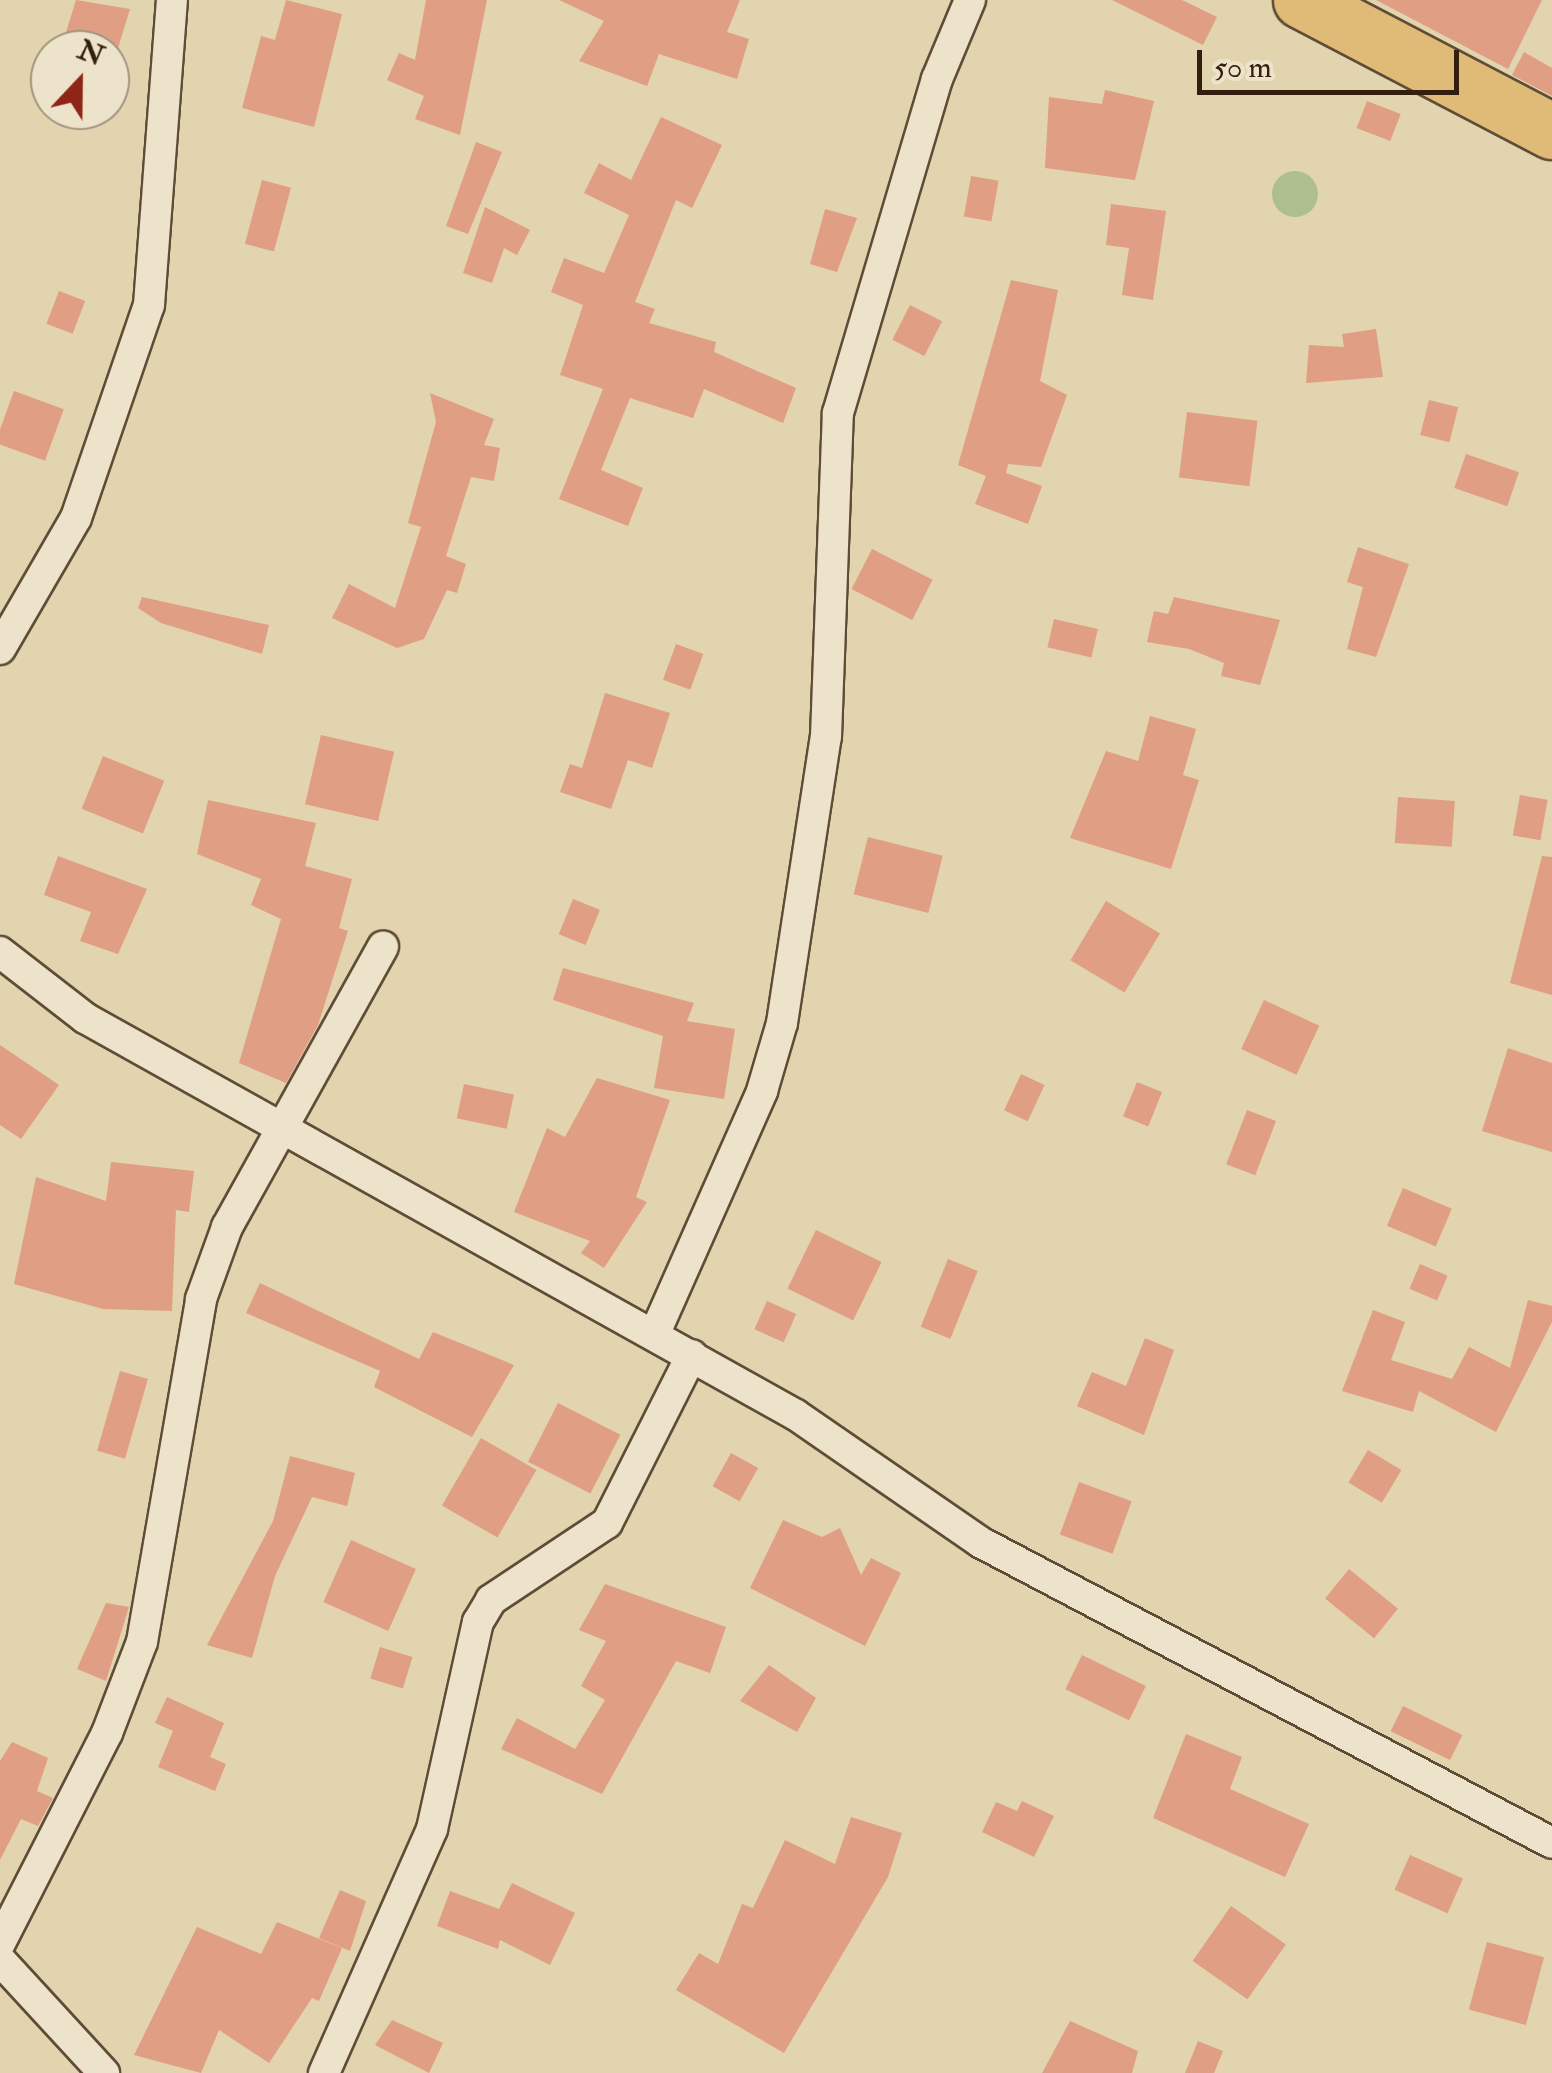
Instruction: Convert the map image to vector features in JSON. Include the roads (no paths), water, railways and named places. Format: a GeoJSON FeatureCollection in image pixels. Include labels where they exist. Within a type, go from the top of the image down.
{"type":"FeatureCollection","features":[{"type":"Feature","properties":{"kind":"highway"},"geometry":{"type":"LineString","coordinates":[[1301,0],[1552,131]]}},
{"type":"Feature","properties":{"kind":"street"},"geometry":{"type":"LineString","coordinates":[[0,650],[76,518],[149,305],[172,0]]}},
{"type":"Feature","properties":{"kind":"street"},"geometry":{"type":"LineString","coordinates":[[655,1333],[762,1091],[782,1023],[826,737],[838,413],[937,78],[970,0]]}},
{"type":"Feature","properties":{"kind":"street"},"geometry":{"type":"LineString","coordinates":[[0,1943],[107,1733],[142,1642],[201,1299],[282,1125],[383,947]]}},
{"type":"Feature","properties":{"kind":"street"},"geometry":{"type":"LineString","coordinates":[[0,952],[84,1018],[692,1354],[980,1542],[1552,1843]]}},
{"type":"Feature","properties":{"kind":"street"},"geometry":{"type":"LineString","coordinates":[[324,2073],[432,1828],[478,1622],[491,1600],[607,1523],[692,1354]]}},
{"type":"Feature","properties":{"kind":"street"},"geometry":{"type":"LineString","coordinates":[[0,1960],[104,2073]]}}]}
